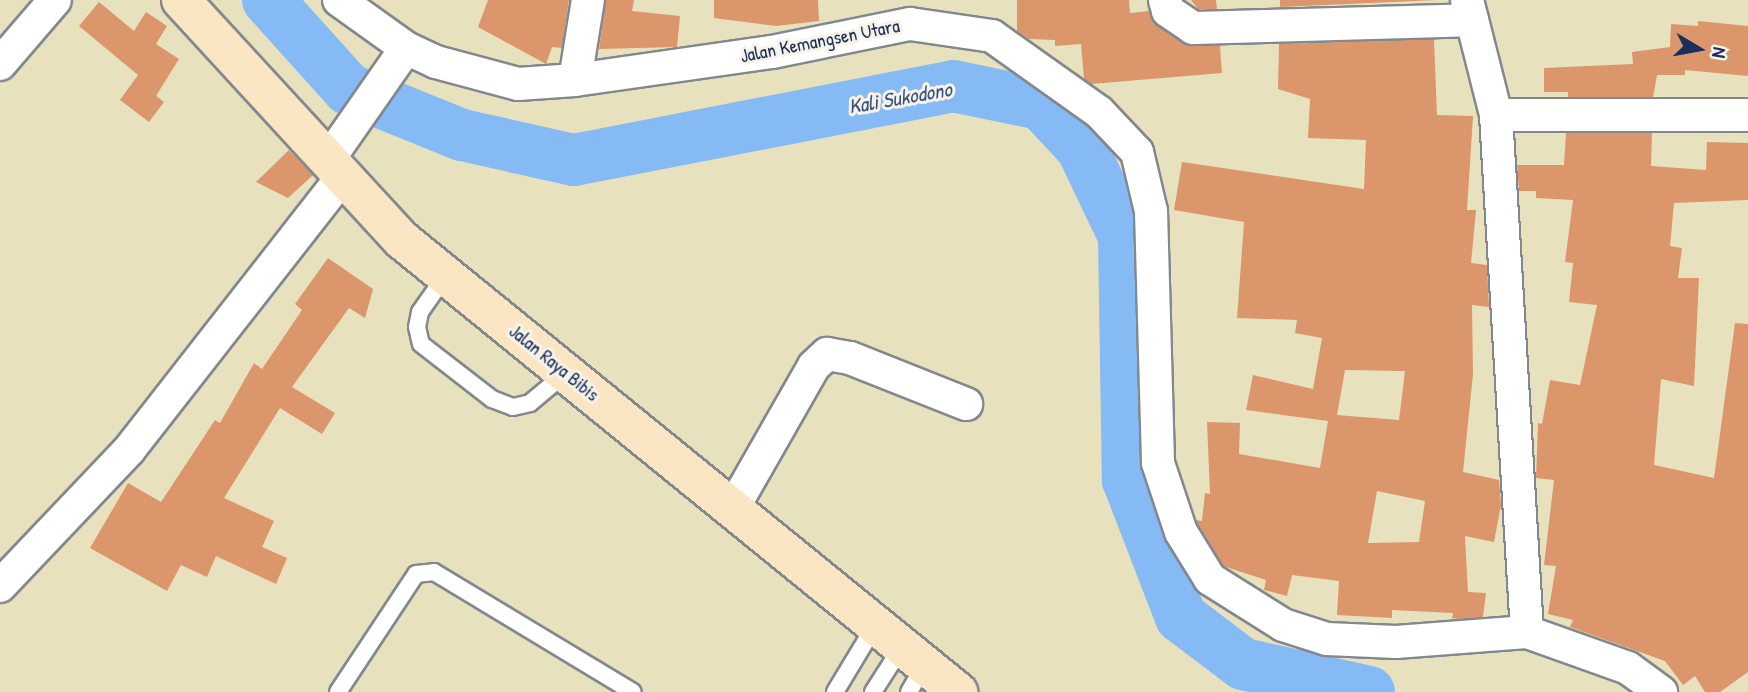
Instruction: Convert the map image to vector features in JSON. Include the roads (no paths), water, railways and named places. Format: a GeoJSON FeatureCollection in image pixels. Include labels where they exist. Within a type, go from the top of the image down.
{"type":"FeatureCollection","features":[{"type":"Feature","properties":{"kind":"main road","name":"Jalan Raya Bibis"},"geometry":{"type":"LineString","coordinates":[[181,0],[402,240],[733,508],[903,656],[958,692]]}},
{"type":"Feature","properties":{"kind":"street"},"geometry":{"type":"LineString","coordinates":[[0,64],[55,0]]}},
{"type":"Feature","properties":{"kind":"street","name":"Jalan Kemangsen Utara"},"geometry":{"type":"LineString","coordinates":[[339,0],[401,55],[518,84],[575,80],[772,52],[910,24],[969,29],[1014,49],[1099,112],[1137,152],[1151,211],[1158,463],[1194,559],[1210,579],[1283,625],[1357,643],[1527,632]]}},
{"type":"Feature","properties":{"kind":"street"},"geometry":{"type":"LineString","coordinates":[[575,80],[588,0]]}},
{"type":"Feature","properties":{"kind":"street"},"geometry":{"type":"LineString","coordinates":[[1165,0],[1168,11],[1193,28],[1470,10],[1496,115],[1527,632],[1628,668],[1661,692]]}},
{"type":"Feature","properties":{"kind":"street"},"geometry":{"type":"LineString","coordinates":[[0,586],[129,450],[335,168],[360,117],[401,55]]}},
{"type":"Feature","properties":{"kind":"street"},"geometry":{"type":"LineString","coordinates":[[1496,115],[1748,115]]}},
{"type":"Feature","properties":{"kind":"street"},"geometry":{"type":"LineString","coordinates":[[733,508],[814,366],[827,354],[850,358],[966,404]]}},
{"type":"Feature","properties":{"kind":"lane"},"geometry":{"type":"LineString","coordinates":[[446,275],[420,312],[417,327],[421,344],[492,399],[513,407],[530,403],[566,373]]}},
{"type":"Feature","properties":{"kind":"lane"},"geometry":{"type":"LineString","coordinates":[[338,692],[416,574],[434,572],[634,692]]}},
{"type":"Feature","properties":{"kind":"lane"},"geometry":{"type":"LineString","coordinates":[[835,692],[903,656]]}},
{"type":"Feature","properties":{"kind":"lane"},"geometry":{"type":"LineString","coordinates":[[873,692],[903,656]]}},
{"type":"Feature","properties":{"kind":"waterway","name":"Kali Sukodono"},"geometry":{"type":"LineString","coordinates":[[268,0],[348,89],[462,135],[574,160],[953,86],[1041,104],[1082,148],[1124,236],[1128,480],[1181,617],[1243,664],[1369,692]]}}]}
